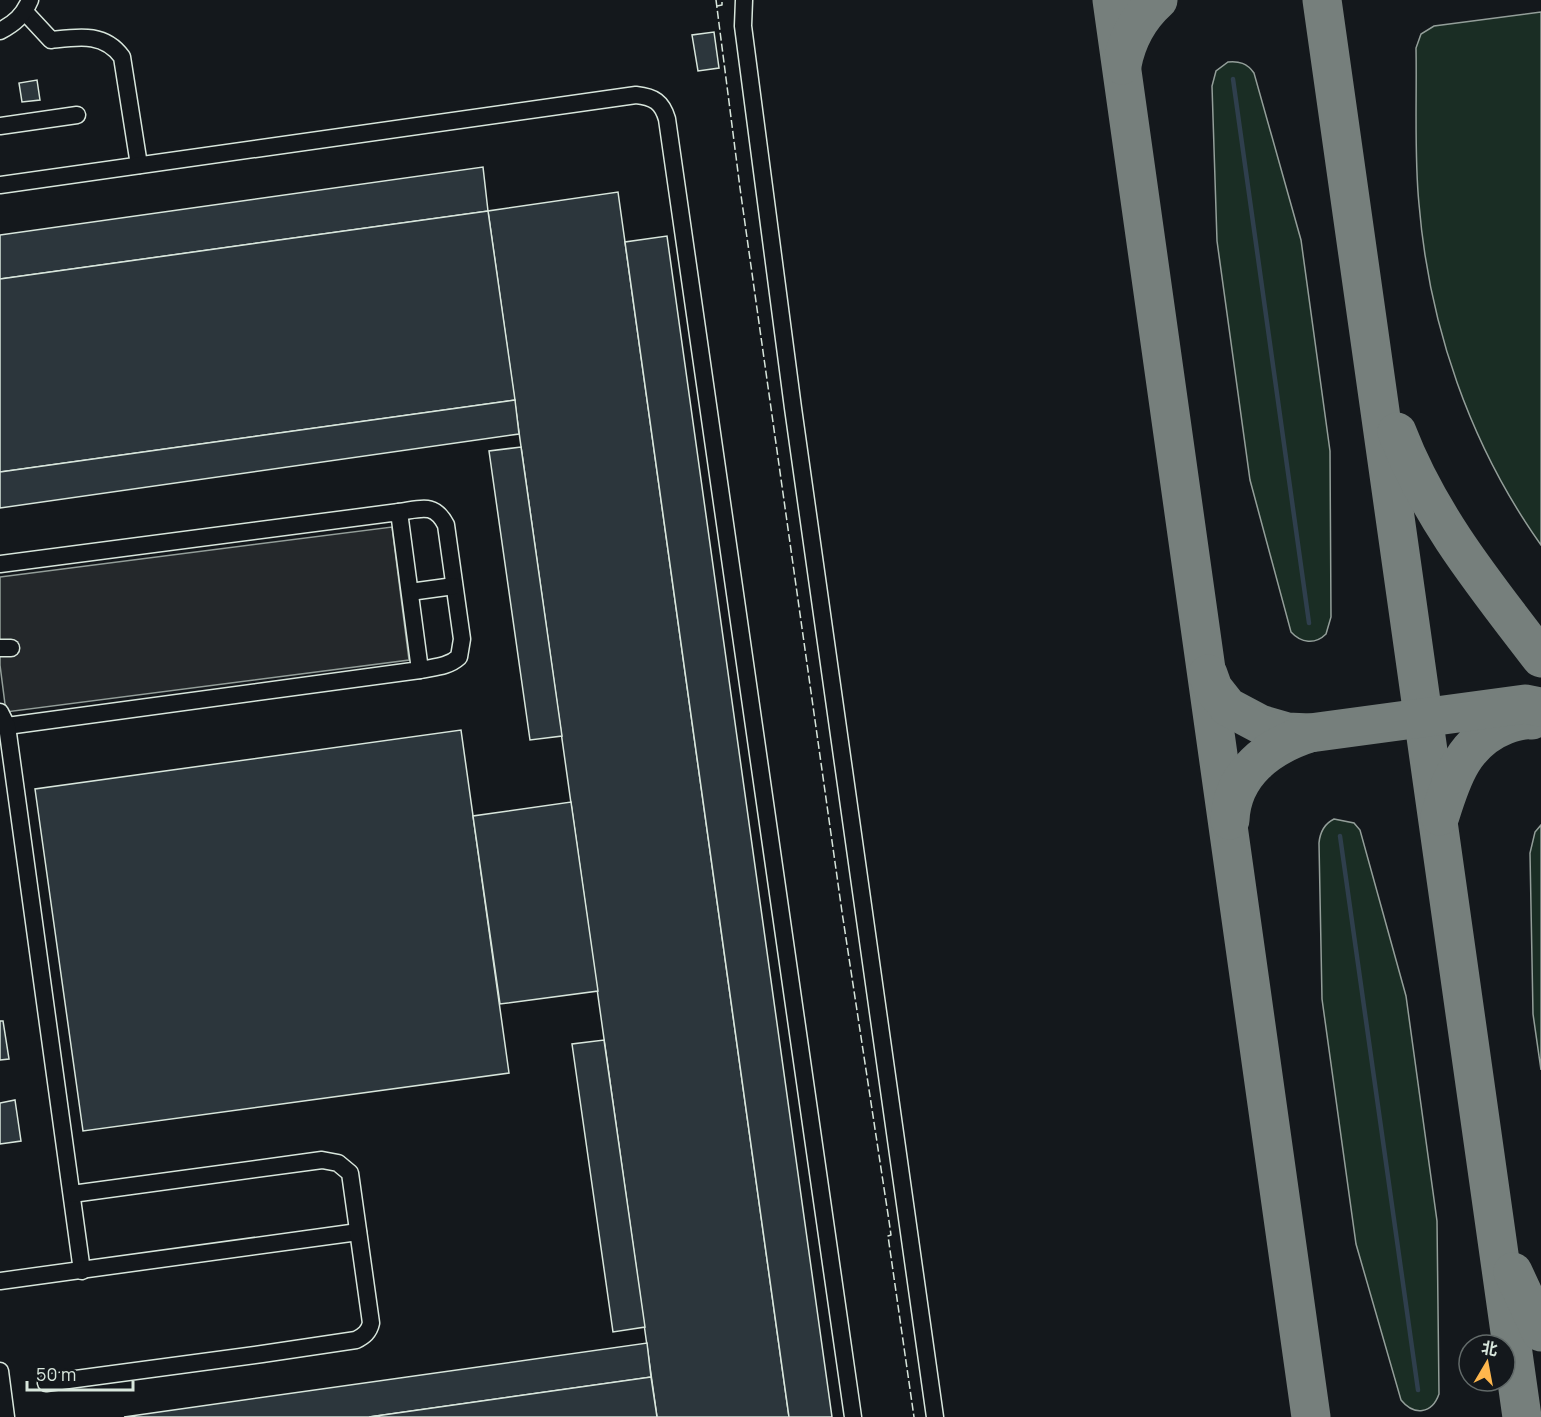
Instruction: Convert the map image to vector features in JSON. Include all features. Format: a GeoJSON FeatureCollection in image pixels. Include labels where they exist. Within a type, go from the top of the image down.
{"type":"FeatureCollection","features":[{"type":"Feature","properties":{"kind":"street"},"geometry":{"type":"LineString","coordinates":[[744,0],[743,26],[793,408],[935,1417]]}},
{"type":"Feature","properties":{"kind":"street"},"geometry":{"type":"LineString","coordinates":[[0,31],[16,22],[28,6],[51,40],[87,36],[104,40],[115,47],[122,57],[139,165]]}},
{"type":"Feature","properties":{"kind":"street"},"geometry":{"type":"LineString","coordinates":[[0,185],[636,95],[648,96],[658,101],[663,108],[670,142],[853,1417]]}},
{"type":"Feature","properties":{"kind":"street"},"geometry":{"type":"LineString","coordinates":[[0,126],[77,115]]}},
{"type":"Feature","properties":{"kind":"street"},"geometry":{"type":"LineString","coordinates":[[0,564],[427,508],[435,509],[446,525],[462,639],[459,657],[447,665],[420,670],[4,719],[82,1271]]}},
{"type":"Feature","properties":{"kind":"street"},"geometry":{"type":"LineString","coordinates":[[399,512],[420,670]]}},
{"type":"Feature","properties":{"kind":"street"},"geometry":{"type":"LineString","coordinates":[[410,592],[454,586]]}},
{"type":"Feature","properties":{"kind":"street"},"geometry":{"type":"LineString","coordinates":[[46,1383],[356,1340],[363,1336],[371,1323],[350,1173],[338,1163],[322,1161],[72,1194]]}},
{"type":"Feature","properties":{"kind":"street"},"geometry":{"type":"LineString","coordinates":[[0,1281],[358,1232]]}},
{"type":"Feature","properties":{"kind":"street"},"geometry":{"type":"LineString","coordinates":[[0,1371],[6,1417]]}},
{"type":"Feature","properties":{"kind":"green space"},"geometry":{"type":"Polygon","coordinates":[[[1541,12],[1541,545],[1493,467],[1457,383],[1443,339],[1424,250],[1417,185],[1416,48],[1421,34],[1434,26],[1541,12]]]}},
{"type":"Feature","properties":{"kind":"green space"},"geometry":{"type":"Polygon","coordinates":[[[1228,62],[1242,63],[1254,73],[1301,240],[1330,451],[1331,617],[1326,634],[1313,641],[1299,638],[1291,632],[1250,480],[1217,241],[1212,86],[1216,71],[1228,62]]]}},
{"type":"Feature","properties":{"kind":"green space"},"geometry":{"type":"Polygon","coordinates":[[[1334,819],[1354,823],[1360,830],[1406,996],[1437,1221],[1439,1394],[1432,1406],[1422,1410],[1411,1409],[1401,1400],[1356,1244],[1322,999],[1319,843],[1323,829],[1334,819]]]}},
{"type":"Feature","properties":{"kind":"green space"},"geometry":{"type":"Polygon","coordinates":[[[1541,825],[1541,1070],[1533,1014],[1530,853],[1535,832],[1541,825]]]}},
{"type":"Feature","properties":{"kind":"shaded area"},"geometry":{"type":"Polygon","coordinates":[[[392,527],[409,660],[6,712],[0,665],[0,577],[392,527]]]}},
{"type":"Feature","properties":{"kind":"building"},"geometry":{"type":"Polygon","coordinates":[[[714,32],[719,68],[698,71],[692,35],[714,32]]]}},
{"type":"Feature","properties":{"kind":"building"},"geometry":{"type":"Polygon","coordinates":[[[37,80],[40,100],[22,102],[19,83],[37,80]]]}},
{"type":"Feature","properties":{"kind":"building"},"geometry":{"type":"Polygon","coordinates":[[[483,167],[488,211],[0,279],[0,235],[483,167]]]}},
{"type":"Feature","properties":{"kind":"building"},"geometry":{"type":"Polygon","coordinates":[[[618,192],[789,1417],[657,1417],[488,211],[618,192]]]}},
{"type":"Feature","properties":{"kind":"building"},"geometry":{"type":"Polygon","coordinates":[[[488,211],[515,400],[0,472],[0,279],[488,211]]]}},
{"type":"Feature","properties":{"kind":"building"},"geometry":{"type":"Polygon","coordinates":[[[667,236],[832,1417],[789,1417],[625,242],[667,236]]]}},
{"type":"Feature","properties":{"kind":"building"},"geometry":{"type":"Polygon","coordinates":[[[515,400],[519,434],[0,508],[0,472],[515,400]]]}},
{"type":"Feature","properties":{"kind":"building"},"geometry":{"type":"Polygon","coordinates":[[[521,447],[562,736],[530,740],[489,451],[521,447]]]}},
{"type":"Feature","properties":{"kind":"building"},"geometry":{"type":"Polygon","coordinates":[[[461,730],[509,1073],[83,1131],[35,789],[461,730]]]}},
{"type":"Feature","properties":{"kind":"building"},"geometry":{"type":"Polygon","coordinates":[[[571,802],[598,991],[500,1004],[473,816],[571,802]]]}},
{"type":"Feature","properties":{"kind":"building"},"geometry":{"type":"Polygon","coordinates":[[[0,1021],[3,1021],[9,1059],[0,1060],[0,1021]]]}},
{"type":"Feature","properties":{"kind":"building"},"geometry":{"type":"Polygon","coordinates":[[[604,1040],[645,1327],[613,1332],[572,1044],[604,1040]]]}},
{"type":"Feature","properties":{"kind":"building"},"geometry":{"type":"Polygon","coordinates":[[[15,1100],[21,1141],[0,1144],[0,1103],[15,1100]]]}},
{"type":"Feature","properties":{"kind":"building"},"geometry":{"type":"Polygon","coordinates":[[[647,1343],[651,1377],[369,1417],[124,1417],[647,1343]]]}},
{"type":"Feature","properties":{"kind":"building"},"geometry":{"type":"Polygon","coordinates":[[[651,1377],[657,1417],[369,1417],[651,1377]]]}},
{"type":"Feature","properties":{"kind":"waterway"},"geometry":{"type":"LineString","coordinates":[[1233,79],[1309,623]]}},
{"type":"Feature","properties":{"kind":"waterway"},"geometry":{"type":"LineString","coordinates":[[1340,836],[1418,1390]]}},
{"type":"Feature","properties":{"kind":"taxiway"},"geometry":{"type":"LineString","coordinates":[[1112,0],[1311,1417]]}},
{"type":"Feature","properties":{"kind":"taxiway"},"geometry":{"type":"LineString","coordinates":[[1122,65],[1134,30],[1158,0]]}},
{"type":"Feature","properties":{"kind":"taxiway"},"geometry":{"type":"LineString","coordinates":[[1322,0],[1522,1417]]}},
{"type":"Feature","properties":{"kind":"taxiway"},"geometry":{"type":"LineString","coordinates":[[1397,432],[1410,463],[1443,522],[1480,578],[1541,658]]}},
{"type":"Feature","properties":{"kind":"taxiway"},"geometry":{"type":"LineString","coordinates":[[1208,674],[1213,688],[1228,707],[1260,724],[1287,732],[1310,733]]}},
{"type":"Feature","properties":{"kind":"taxiway"},"geometry":{"type":"LineString","coordinates":[[1230,820],[1232,803],[1238,788],[1245,775],[1255,764],[1280,745],[1310,733],[1525,704],[1541,707]]}},
{"type":"Feature","properties":{"kind":"taxiway"},"geometry":{"type":"LineString","coordinates":[[1440,816],[1455,774],[1479,740],[1505,725],[1522,720],[1532,720]]}},
{"type":"Feature","properties":{"kind":"taxiway"},"geometry":{"type":"LineString","coordinates":[[1513,1272],[1541,1332]]}},
{"type":"Feature","properties":{"kind":"fence"},"geometry":{"type":"LineString","coordinates":[[716,0],[740,188],[842,912],[891,1235],[888,1236],[914,1417]]}},
{"type":"Feature","properties":{"kind":"fence"},"geometry":{"type":"LineString","coordinates":[[717,6],[722,5],[722,0]]}}]}
